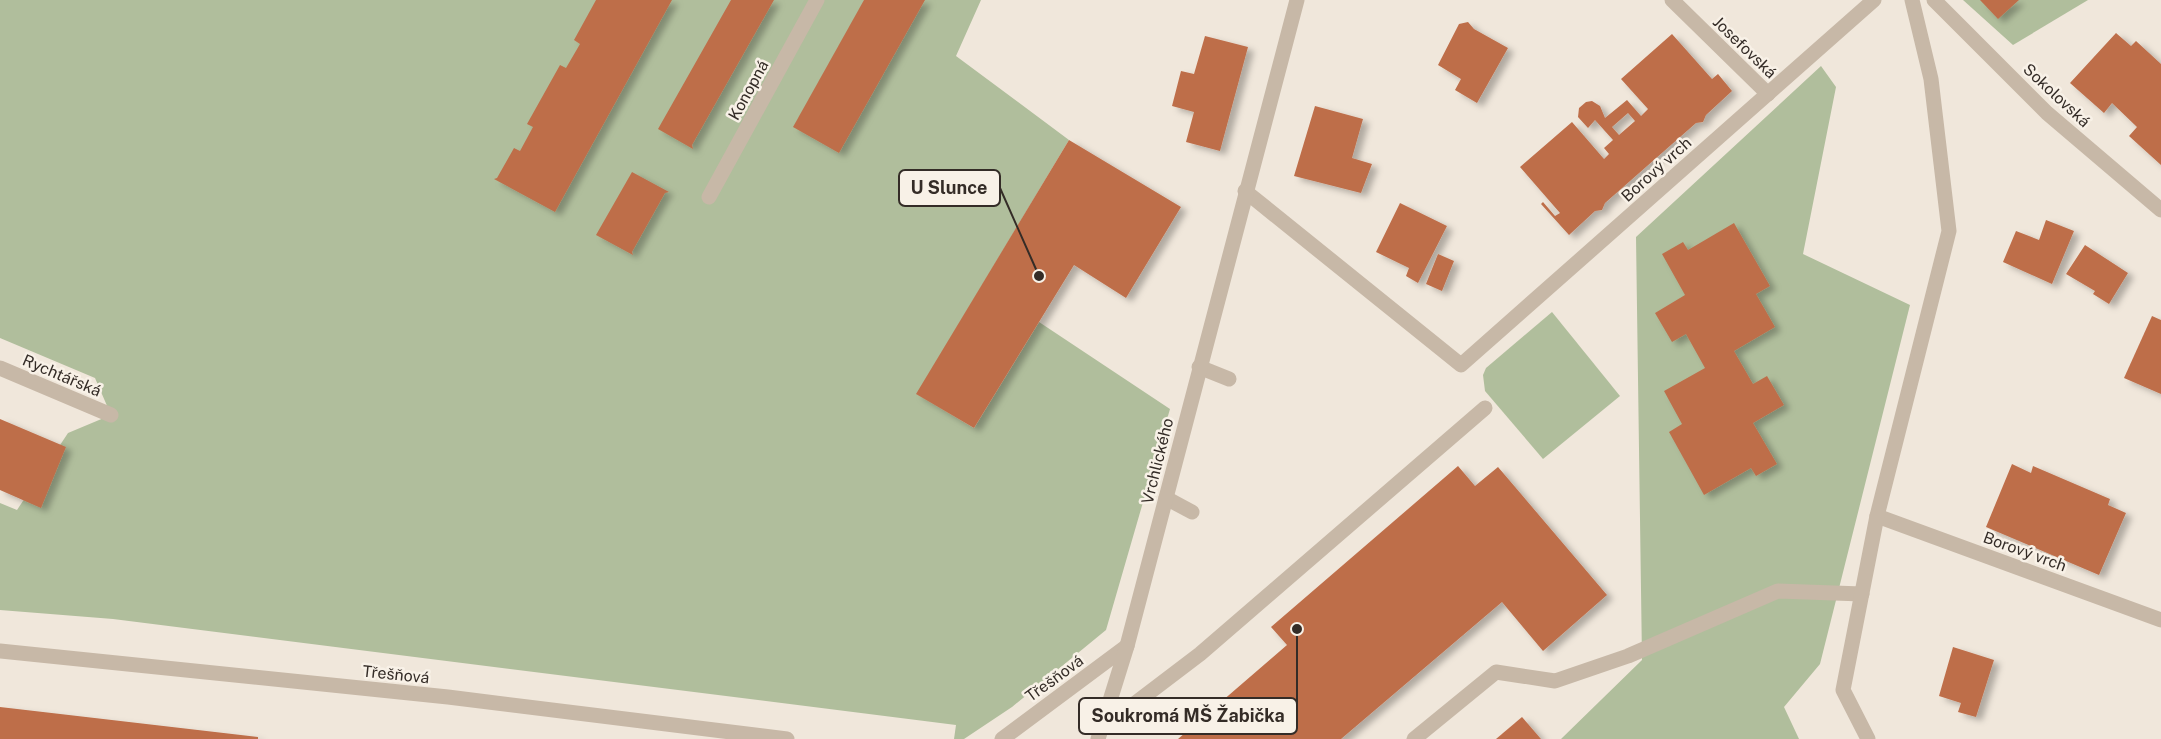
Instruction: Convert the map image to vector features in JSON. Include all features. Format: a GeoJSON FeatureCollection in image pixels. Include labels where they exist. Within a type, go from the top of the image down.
{"type":"FeatureCollection","features":[{"type":"Feature","properties":{"kind":"street","name":"Konopná"},"geometry":{"type":"LineString","coordinates":[[710,197],[817,0]]}},
{"type":"Feature","properties":{"kind":"street","name":"Vrchlického"},"geometry":{"type":"LineString","coordinates":[[1099,734],[1127,646],[1297,0]]}},
{"type":"Feature","properties":{"kind":"street","name":"Josefovská"},"geometry":{"type":"LineString","coordinates":[[1672,0],[1768,94]]}},
{"type":"Feature","properties":{"kind":"street","name":"Borový vrch"},"geometry":{"type":"LineString","coordinates":[[1245,191],[1461,365],[1874,0]]}},
{"type":"Feature","properties":{"kind":"street"},"geometry":{"type":"LineString","coordinates":[[1868,739],[1843,690],[1877,516],[1949,231],[1932,79],[1912,0]]}},
{"type":"Feature","properties":{"kind":"street","name":"Sokolovská"},"geometry":{"type":"LineString","coordinates":[[1934,0],[2047,113],[2161,210]]}},
{"type":"Feature","properties":{"kind":"street"},"geometry":{"type":"LineString","coordinates":[[1199,367],[1229,379]]}},
{"type":"Feature","properties":{"kind":"street","name":"Rychtářská"},"geometry":{"type":"LineString","coordinates":[[0,368],[111,415]]}},
{"type":"Feature","properties":{"kind":"street"},"geometry":{"type":"LineString","coordinates":[[1099,734],[1200,654],[1485,408]]}},
{"type":"Feature","properties":{"kind":"street"},"geometry":{"type":"LineString","coordinates":[[1166,498],[1192,512]]}},
{"type":"Feature","properties":{"kind":"street","name":"Borový vrch"},"geometry":{"type":"LineString","coordinates":[[1877,516],[2161,620]]}},
{"type":"Feature","properties":{"kind":"street"},"geometry":{"type":"LineString","coordinates":[[1414,739],[1496,672],[1555,681],[1628,656],[1778,591],[1862,594]]}},
{"type":"Feature","properties":{"kind":"street","name":"Třešňová"},"geometry":{"type":"LineString","coordinates":[[1002,739],[1127,646]]}},
{"type":"Feature","properties":{"kind":"street","name":"Třešňová"},"geometry":{"type":"LineString","coordinates":[[0,651],[448,697],[787,739]]}},
{"type":"Feature","properties":{"kind":"green space"},"geometry":{"type":"Polygon","coordinates":[[[0,0],[981,0],[956,56],[1069,140],[917,394],[974,428],[1039,322],[1170,409],[1106,630],[1012,707],[964,739],[954,739],[956,725],[113,619],[0,610],[0,503],[17,510],[68,433],[111,415],[95,378],[0,338],[0,0]]]}},
{"type":"Feature","properties":{"kind":"green space"},"geometry":{"type":"Polygon","coordinates":[[[1963,0],[2088,0],[2013,45],[1963,0]]]}},
{"type":"Feature","properties":{"kind":"green space"},"geometry":{"type":"Polygon","coordinates":[[[1821,66],[1836,87],[1803,254],[1910,305],[1820,664],[1784,707],[1799,739],[1561,739],[1642,660],[1636,237],[1821,66]]]}},
{"type":"Feature","properties":{"kind":"green space"},"geometry":{"type":"Polygon","coordinates":[[[1552,312],[1620,396],[1543,459],[1485,391],[1483,375],[1486,368],[1552,312]]]}},
{"type":"Feature","properties":{"kind":"building"},"geometry":{"type":"Polygon","coordinates":[[[596,0],[672,0],[555,212],[494,179],[497,178],[514,148],[520,151],[533,127],[527,124],[560,65],[566,68],[580,44],[574,40],[596,0]]]}},
{"type":"Feature","properties":{"kind":"building"},"geometry":{"type":"Polygon","coordinates":[[[731,0],[774,0],[692,145],[693,149],[658,129],[731,0]]]}},
{"type":"Feature","properties":{"kind":"building"},"geometry":{"type":"Polygon","coordinates":[[[864,0],[925,0],[839,153],[793,127],[864,0]]]}},
{"type":"Feature","properties":{"kind":"building"},"geometry":{"type":"Polygon","coordinates":[[[1980,0],[2019,0],[1998,19],[1980,0]]]}},
{"type":"Feature","properties":{"kind":"building"},"geometry":{"type":"Polygon","coordinates":[[[1468,22],[1474,29],[1508,48],[1477,103],[1455,90],[1461,79],[1438,65],[1459,24],[1468,22]]]}},
{"type":"Feature","properties":{"kind":"building"},"geometry":{"type":"Polygon","coordinates":[[[2116,33],[2131,46],[2136,41],[2161,64],[2161,165],[2129,136],[2137,127],[2112,103],[2104,113],[2070,83],[2116,33]]]}},
{"type":"Feature","properties":{"kind":"building"},"geometry":{"type":"Polygon","coordinates":[[[1672,34],[1712,79],[1718,74],[1732,91],[1706,115],[1703,122],[1696,123],[1605,203],[1602,210],[1595,211],[1569,235],[1541,204],[1543,202],[1555,216],[1560,213],[1520,167],[1572,122],[1604,159],[1609,154],[1604,148],[1613,140],[1595,120],[1588,128],[1578,117],[1579,108],[1586,102],[1592,101],[1600,106],[1605,118],[1627,100],[1641,116],[1648,109],[1621,79],[1672,34]],[[1628,113],[1612,127],[1619,135],[1635,121],[1628,113]]]}},
{"type":"Feature","properties":{"kind":"building"},"geometry":{"type":"Polygon","coordinates":[[[1205,36],[1248,47],[1220,151],[1186,142],[1194,112],[1172,106],[1181,71],[1194,74],[1205,36]]]}},
{"type":"Feature","properties":{"kind":"building"},"geometry":{"type":"Polygon","coordinates":[[[1315,106],[1363,119],[1352,158],[1372,164],[1361,193],[1294,176],[1315,106]]]}},
{"type":"Feature","properties":{"kind":"building"},"geometry":{"type":"Polygon","coordinates":[[[1069,140],[1181,207],[1126,298],[1074,265],[974,428],[916,394],[1069,140]]]}},
{"type":"Feature","properties":{"kind":"building"},"geometry":{"type":"Polygon","coordinates":[[[632,172],[669,192],[665,193],[632,252],[633,255],[596,235],[632,172]]]}},
{"type":"Feature","properties":{"kind":"building"},"geometry":{"type":"Polygon","coordinates":[[[1400,203],[1447,226],[1418,283],[1406,276],[1409,268],[1376,252],[1400,203]]]}},
{"type":"Feature","properties":{"kind":"building"},"geometry":{"type":"Polygon","coordinates":[[[2046,220],[2074,231],[2052,284],[2003,262],[2016,231],[2039,240],[2046,220]]]}},
{"type":"Feature","properties":{"kind":"building"},"geometry":{"type":"Polygon","coordinates":[[[1734,223],[1770,286],[1756,294],[1775,327],[1734,351],[1753,384],[1767,376],[1784,405],[1753,423],[1777,464],[1756,476],[1751,468],[1704,495],[1669,432],[1682,424],[1664,391],[1705,368],[1686,334],[1672,342],[1655,313],[1685,295],[1662,254],[1683,242],[1688,250],[1734,223]]]}},
{"type":"Feature","properties":{"kind":"building"},"geometry":{"type":"Polygon","coordinates":[[[2085,245],[2128,273],[2109,304],[2093,294],[2095,291],[2066,274],[2085,245]]]}},
{"type":"Feature","properties":{"kind":"building"},"geometry":{"type":"Polygon","coordinates":[[[1438,254],[1454,261],[1442,291],[1426,284],[1438,254]]]}},
{"type":"Feature","properties":{"kind":"building"},"geometry":{"type":"Polygon","coordinates":[[[2152,316],[2161,320],[2161,394],[2124,378],[2152,316]]]}},
{"type":"Feature","properties":{"kind":"building"},"geometry":{"type":"Polygon","coordinates":[[[0,419],[66,447],[41,508],[0,490],[0,419]]]}},
{"type":"Feature","properties":{"kind":"building"},"geometry":{"type":"Polygon","coordinates":[[[2012,464],[2031,473],[2033,466],[2110,499],[2108,505],[2126,513],[2099,575],[1986,527],[2012,464]]]}},
{"type":"Feature","properties":{"kind":"building"},"geometry":{"type":"Polygon","coordinates":[[[1458,466],[1475,486],[1498,467],[1607,595],[1543,651],[1502,602],[1341,739],[1178,739],[1287,645],[1271,627],[1458,466]]]}},
{"type":"Feature","properties":{"kind":"building"},"geometry":{"type":"Polygon","coordinates":[[[1953,647],[1994,660],[1976,717],[1958,712],[1961,703],[1939,696],[1953,647]]]}},
{"type":"Feature","properties":{"kind":"building"},"geometry":{"type":"Polygon","coordinates":[[[0,707],[258,737],[258,739],[0,739],[0,707]]]}},
{"type":"Feature","properties":{"kind":"building"},"geometry":{"type":"Polygon","coordinates":[[[1522,717],[1541,739],[1496,739],[1522,717]]]}},
{"type":"Feature","properties":{"kind":"place","name":"U Slunce"},"geometry":{"type":"Point","coordinates":[1039,276]}},
{"type":"Feature","properties":{"kind":"place","name":"Soukromá MŠ Žabička"},"geometry":{"type":"Point","coordinates":[1297,629]}}]}
